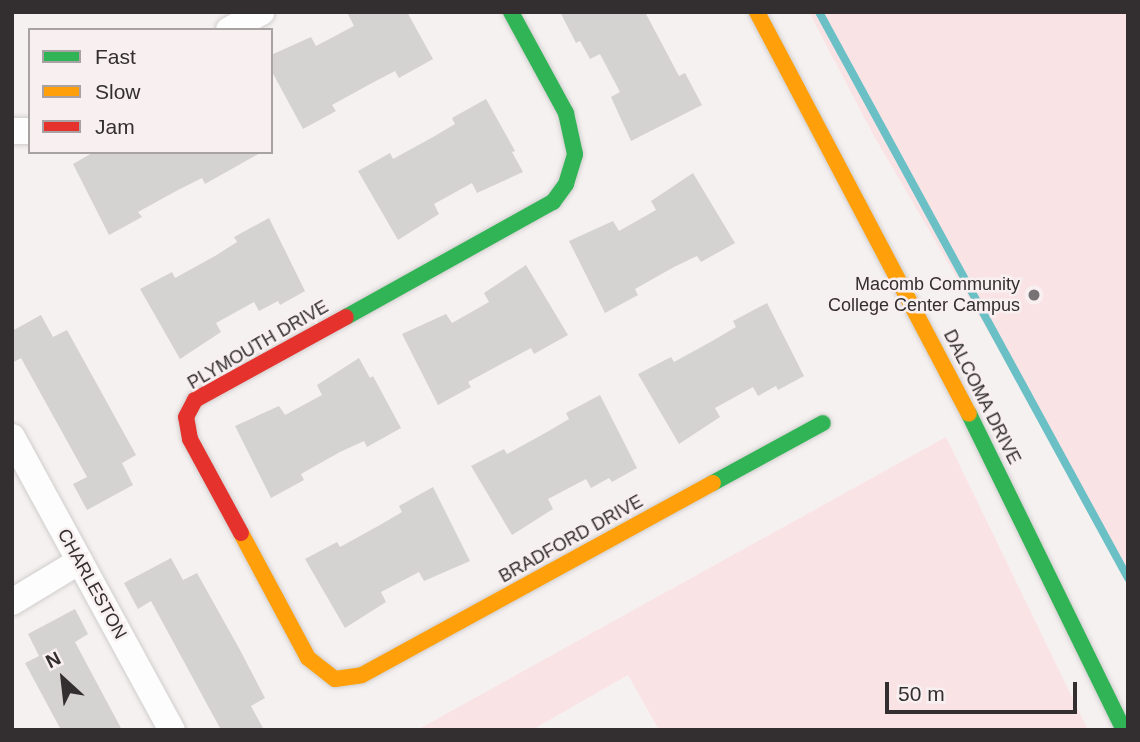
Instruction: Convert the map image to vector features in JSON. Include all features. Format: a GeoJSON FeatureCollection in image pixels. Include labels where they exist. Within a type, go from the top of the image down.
{"type":"FeatureCollection","features":[{"type":"Feature","properties":{"kind":"street"},"geometry":{"type":"LineString","coordinates":[[233,28],[261,12]]}},
{"type":"Feature","properties":{"kind":"street","name":"PLYMOUTH DRIVE"},"geometry":{"type":"LineString","coordinates":[[335,679],[317,668],[308,658],[190,439],[186,417],[195,400],[553,202],[566,184],[575,154],[566,113],[511,12]]}},
{"type":"Feature","properties":{"kind":"street","name":"DALCOMA DRIVE"},"geometry":{"type":"LineString","coordinates":[[757,12],[995,464],[1124,730]]}},
{"type":"Feature","properties":{"kind":"street","name":"BRADFORD DRIVE"},"geometry":{"type":"LineString","coordinates":[[335,679],[362,675],[822,423]]}},
{"type":"Feature","properties":{"kind":"street","name":"CHARLESTON"},"geometry":{"type":"LineString","coordinates":[[12,438],[172,730]]}},
{"type":"Feature","properties":{"kind":"street"},"geometry":{"type":"LineString","coordinates":[[12,602],[80,561]]}},
{"type":"Feature","properties":{"kind":"shaded area","name":"Macomb Community College Center Campus"},"geometry":{"type":"Polygon","coordinates":[[[809,12],[1128,12],[1128,571],[874,136],[809,12]]]}},
{"type":"Feature","properties":{"kind":"shaded area"},"geometry":{"type":"Polygon","coordinates":[[[946,437],[1088,730],[659,730],[628,675],[532,730],[417,730],[946,437]]]}},
{"type":"Feature","properties":{"kind":"building"},"geometry":{"type":"Polygon","coordinates":[[[347,12],[407,12],[433,59],[399,78],[395,71],[372,83],[332,105],[336,111],[303,129],[273,74],[273,54],[311,37],[316,46],[354,26],[347,12]]]}},
{"type":"Feature","properties":{"kind":"building"},"geometry":{"type":"Polygon","coordinates":[[[560,12],[645,12],[679,76],[685,73],[702,105],[631,141],[611,97],[620,92],[600,54],[590,59],[580,41],[576,43],[560,12]]]}},
{"type":"Feature","properties":{"kind":"building"},"geometry":{"type":"Polygon","coordinates":[[[486,99],[515,151],[512,152],[523,172],[477,193],[472,183],[434,204],[439,214],[398,240],[358,171],[390,153],[393,159],[433,137],[455,124],[452,118],[486,99]]]}},
{"type":"Feature","properties":{"kind":"building"},"geometry":{"type":"Polygon","coordinates":[[[90,154],[258,154],[205,184],[202,178],[178,190],[138,212],[142,217],[109,235],[73,164],[90,154]]]}},
{"type":"Feature","properties":{"kind":"building"},"geometry":{"type":"Polygon","coordinates":[[[693,173],[735,243],[701,262],[697,256],[674,267],[635,289],[638,295],[605,313],[569,241],[613,221],[619,231],[656,210],[651,201],[693,173]]]}},
{"type":"Feature","properties":{"kind":"building"},"geometry":{"type":"Polygon","coordinates":[[[269,218],[305,291],[280,305],[278,301],[259,311],[254,302],[216,323],[221,332],[180,359],[140,289],[172,272],[175,278],[215,256],[237,242],[234,237],[269,218]]]}},
{"type":"Feature","properties":{"kind":"building"},"geometry":{"type":"Polygon","coordinates":[[[526,265],[568,335],[534,354],[531,348],[468,382],[471,387],[438,405],[402,334],[446,314],[452,323],[489,302],[484,293],[526,265]]]}},
{"type":"Feature","properties":{"kind":"building"},"geometry":{"type":"Polygon","coordinates":[[[767,303],[804,376],[778,390],[776,386],[758,396],[753,387],[715,408],[720,417],[679,444],[638,374],[671,357],[674,362],[714,340],[736,327],[733,321],[767,303]]]}},
{"type":"Feature","properties":{"kind":"building"},"geometry":{"type":"Polygon","coordinates":[[[41,315],[53,337],[67,330],[136,455],[122,463],[133,485],[87,510],[73,484],[87,477],[21,358],[12,363],[12,331],[41,315]]]}},
{"type":"Feature","properties":{"kind":"building"},"geometry":{"type":"Polygon","coordinates":[[[359,358],[370,378],[373,376],[401,428],[367,447],[364,441],[340,452],[301,474],[304,480],[271,498],[235,426],[279,406],[285,415],[322,395],[317,385],[359,358]]]}},
{"type":"Feature","properties":{"kind":"building"},"geometry":{"type":"Polygon","coordinates":[[[600,395],[637,468],[612,482],[609,478],[591,488],[586,479],[548,499],[553,509],[512,535],[471,466],[504,449],[507,454],[547,432],[569,419],[566,413],[600,395]]]}},
{"type":"Feature","properties":{"kind":"building"},"geometry":{"type":"Polygon","coordinates":[[[433,487],[470,561],[424,581],[419,572],[381,592],[386,602],[345,628],[305,559],[337,542],[340,547],[380,525],[402,512],[399,506],[433,487]]]}},
{"type":"Feature","properties":{"kind":"building"},"geometry":{"type":"Polygon","coordinates":[[[171,558],[183,580],[197,573],[240,650],[265,698],[251,706],[264,730],[221,730],[151,601],[138,609],[124,583],[171,558]]]}},
{"type":"Feature","properties":{"kind":"building"},"geometry":{"type":"Polygon","coordinates":[[[75,609],[88,634],[75,642],[122,730],[61,730],[25,663],[39,656],[28,634],[75,609]]]}},
{"type":"Feature","properties":{"kind":"waterway"},"geometry":{"type":"LineString","coordinates":[[819,12],[1128,578]]}},
{"type":"Feature","properties":{"kind":"traffic: fast"},"geometry":{"type":"LineString","coordinates":[[346,317],[553,202],[566,184],[575,154],[566,113],[511,12]]}},
{"type":"Feature","properties":{"kind":"traffic: fast"},"geometry":{"type":"LineString","coordinates":[[969,414],[1124,730]]}},
{"type":"Feature","properties":{"kind":"traffic: fast"},"geometry":{"type":"LineString","coordinates":[[713,483],[823,423]]}},
{"type":"Feature","properties":{"kind":"traffic: slow"},"geometry":{"type":"LineString","coordinates":[[757,12],[969,414]]}},
{"type":"Feature","properties":{"kind":"traffic: slow"},"geometry":{"type":"LineString","coordinates":[[241,533],[308,658],[335,679],[362,675],[713,483]]}},
{"type":"Feature","properties":{"kind":"traffic: jam"},"geometry":{"type":"LineString","coordinates":[[241,533],[190,439],[186,417],[195,400],[346,317]]}},
{"type":"Feature","properties":{"kind":"place","name":"Macomb Community College Center Campus"},"geometry":{"type":"Point","coordinates":[1034,295]}}]}
